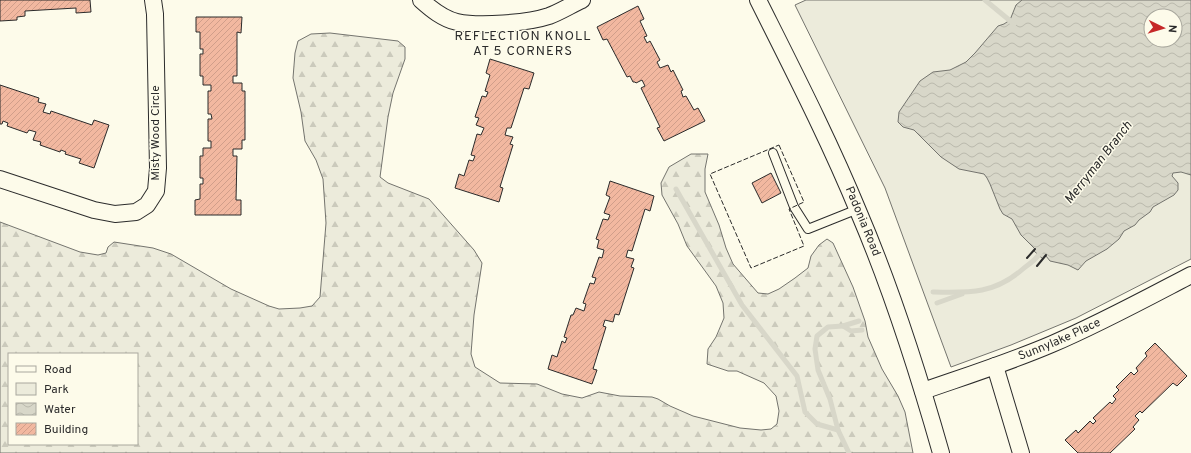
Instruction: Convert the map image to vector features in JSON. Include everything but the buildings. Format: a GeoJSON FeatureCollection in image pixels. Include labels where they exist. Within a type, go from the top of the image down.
{"type":"FeatureCollection","features":[{"type":"Feature","properties":{"kind":"street","name":"Misty Wood Circle"},"geometry":{"type":"LineString","coordinates":[[0,179],[94,210],[115,214],[136,212],[147,205],[156,191],[158,168],[155,14],[153,0]]}},
{"type":"Feature","properties":{"kind":"street"},"geometry":{"type":"LineString","coordinates":[[421,0],[436,13],[457,22],[488,24],[522,22],[549,16],[582,0]]}},
{"type":"Feature","properties":{"kind":"street","name":"Padonia Road"},"geometry":{"type":"LineString","coordinates":[[758,0],[808,100],[858,209],[895,306],[941,453]]}},
{"type":"Feature","properties":{"kind":"street","name":"Sunnylake Place"},"geometry":{"type":"LineString","coordinates":[[922,390],[995,366],[1058,341],[1191,275]]}},
{"type":"Feature","properties":{"kind":"street"},"geometry":{"type":"LineString","coordinates":[[995,366],[1021,453]]}},
{"type":"Feature","properties":{"kind":"lane"},"geometry":{"type":"LineString","coordinates":[[773,153],[794,207],[808,229],[858,209]]}},
{"type":"Feature","properties":{"kind":"green space"},"geometry":{"type":"Polygon","coordinates":[[[806,0],[1191,0],[1191,259],[1076,318],[1011,345],[951,367],[885,188],[795,5],[806,0]]]}},
{"type":"Feature","properties":{"kind":"green space"},"geometry":{"type":"Polygon","coordinates":[[[330,33],[398,41],[405,47],[405,59],[393,93],[388,117],[380,177],[388,183],[429,199],[474,250],[482,263],[474,315],[471,354],[475,367],[500,383],[537,384],[562,394],[582,398],[599,392],[620,396],[652,397],[693,416],[740,428],[761,430],[771,429],[777,424],[779,411],[776,396],[764,383],[737,371],[728,371],[707,364],[708,349],[716,337],[724,318],[723,303],[716,286],[687,246],[678,224],[662,195],[661,183],[669,167],[691,154],[708,154],[705,169],[705,192],[733,264],[758,293],[768,294],[779,289],[808,268],[811,256],[819,245],[827,239],[833,243],[853,287],[865,321],[868,337],[882,369],[898,396],[905,412],[913,453],[0,453],[0,222],[80,252],[98,255],[106,253],[108,247],[114,242],[153,248],[171,254],[231,289],[279,309],[312,306],[320,297],[326,223],[323,179],[316,160],[305,141],[301,112],[293,78],[295,53],[298,41],[311,34],[330,33]]]}},
{"type":"Feature","properties":{"kind":"water"},"geometry":{"type":"Polygon","coordinates":[[[1022,0],[1191,0],[1191,175],[1181,172],[1173,173],[1172,176],[1178,183],[1178,190],[1174,195],[1153,207],[1150,212],[1135,225],[1124,231],[1119,239],[1107,249],[1086,261],[1078,270],[1068,265],[1050,261],[1046,256],[1043,259],[1034,251],[1035,249],[1021,235],[1012,219],[1003,214],[984,174],[959,169],[941,157],[914,130],[903,127],[898,122],[899,112],[920,81],[933,72],[950,70],[966,62],[998,26],[1010,20],[1016,5],[1022,0]]]}},
{"type":"Feature","properties":{"kind":"waterway"},"geometry":{"type":"LineString","coordinates":[[985,0],[1014,24]]}},
{"type":"Feature","properties":{"kind":"waterway"},"geometry":{"type":"LineString","coordinates":[[676,189],[742,305],[797,376],[805,412],[817,424],[838,430]]}},
{"type":"Feature","properties":{"kind":"waterway","name":"Merryman Branch"},"geometry":{"type":"LineString","coordinates":[[933,292],[970,292],[982,290],[1003,283],[1034,260],[1041,251]]}},
{"type":"Feature","properties":{"kind":"waterway","name":"Merryman Branch"},"geometry":{"type":"LineString","coordinates":[[937,303],[962,294]]}},
{"type":"Feature","properties":{"kind":"waterway","name":"Merryman Branch"},"geometry":{"type":"LineString","coordinates":[[849,453],[838,430],[830,399],[818,370],[815,349],[817,336],[828,327],[843,326],[859,321]]}},
{"type":"Feature","properties":{"kind":"waterway","name":"Merryman Branch"},"geometry":{"type":"LineString","coordinates":[[843,326],[851,331],[862,330]]}},
{"type":"Feature","properties":{"kind":"fence"},"geometry":{"type":"LineString","coordinates":[[779,145],[804,202],[789,209],[804,246],[751,268],[710,174],[779,145]]}},
{"type":"Feature","properties":{"kind":"wall"},"geometry":{"type":"LineString","coordinates":[[1027,258],[1035,249]]}},
{"type":"Feature","properties":{"kind":"wall"},"geometry":{"type":"LineString","coordinates":[[1037,266],[1046,255]]}},
{"type":"Feature","properties":{"kind":"district","name":"REFLECTION KNOLL AT 5 CORNERS"},"geometry":{"type":"Point","coordinates":[523,44]}}]}
